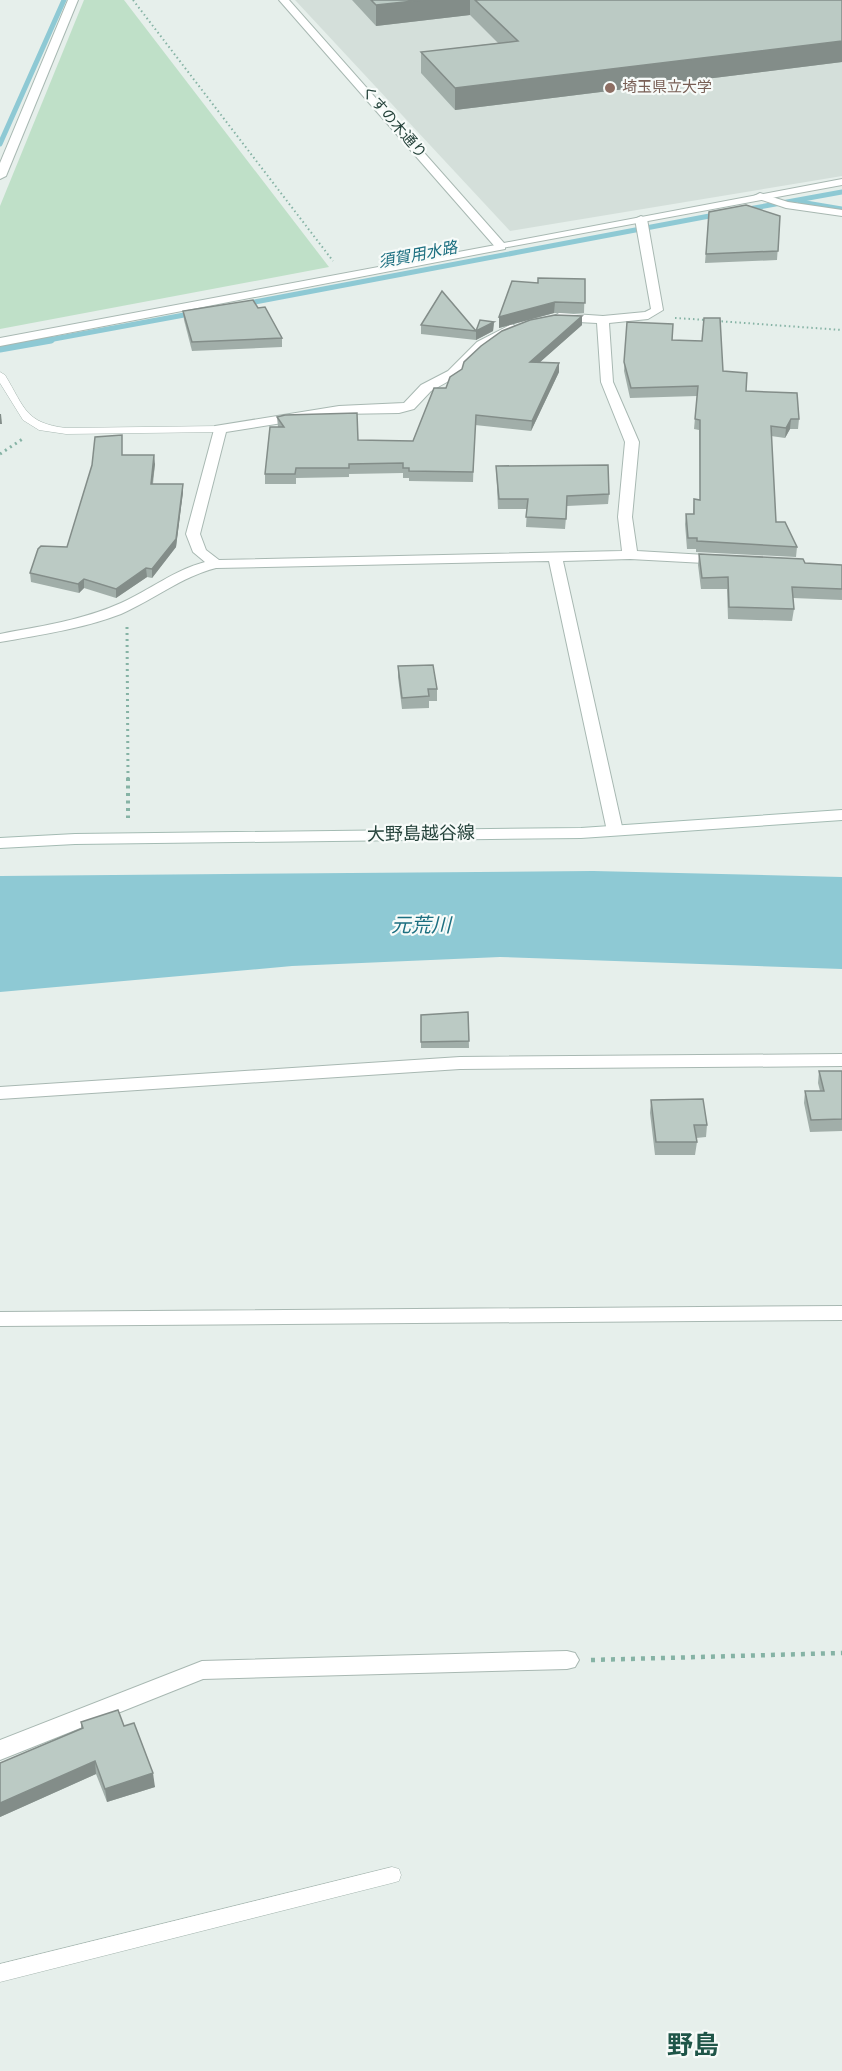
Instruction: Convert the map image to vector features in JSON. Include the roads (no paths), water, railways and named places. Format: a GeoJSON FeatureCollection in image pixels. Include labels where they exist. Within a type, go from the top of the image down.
{"type":"FeatureCollection","features":[{"type":"Feature","properties":{"kind":"street"},"geometry":{"type":"LineString","coordinates":[[0,176],[73,0]]}},
{"type":"Feature","properties":{"kind":"street","name":"くすの木通り"},"geometry":{"type":"LineString","coordinates":[[284,0],[501,247]]}},
{"type":"Feature","properties":{"kind":"street"},"geometry":{"type":"LineString","coordinates":[[0,342],[842,182]]}},
{"type":"Feature","properties":{"kind":"street"},"geometry":{"type":"LineString","coordinates":[[760,196],[786,205],[842,213]]}},
{"type":"Feature","properties":{"kind":"street"},"geometry":{"type":"LineString","coordinates":[[548,318],[603,321],[648,315],[657,310],[641,219]]}},
{"type":"Feature","properties":{"kind":"street"},"geometry":{"type":"LineString","coordinates":[[603,321],[607,382],[632,442],[625,517],[630,555]]}},
{"type":"Feature","properties":{"kind":"street"},"geometry":{"type":"LineString","coordinates":[[216,564],[200,552],[193,534],[220,429],[339,410],[399,409],[409,406],[426,388],[452,374],[481,345],[505,330],[523,324]]}},
{"type":"Feature","properties":{"kind":"street"},"geometry":{"type":"LineString","coordinates":[[0,638],[64,626],[127,606],[186,573],[216,564],[630,555],[736,560]]}},
{"type":"Feature","properties":{"kind":"street"},"geometry":{"type":"LineString","coordinates":[[555,556],[615,831]]}},
{"type":"Feature","properties":{"kind":"street","name":"大野島越谷線"},"geometry":{"type":"LineString","coordinates":[[0,843],[75,839],[615,831],[842,815]]}},
{"type":"Feature","properties":{"kind":"street"},"geometry":{"type":"LineString","coordinates":[[0,1093],[460,1063],[842,1060]]}},
{"type":"Feature","properties":{"kind":"street"},"geometry":{"type":"LineString","coordinates":[[0,1319],[842,1313]]}},
{"type":"Feature","properties":{"kind":"street"},"geometry":{"type":"LineString","coordinates":[[0,1750],[202,1670],[567,1660]]}},
{"type":"Feature","properties":{"kind":"lane"},"geometry":{"type":"LineString","coordinates":[[0,375],[28,420],[42,428],[220,429]]}},
{"type":"Feature","properties":{"kind":"lane"},"geometry":{"type":"LineString","coordinates":[[0,1972],[392,1875]]}},
{"type":"Feature","properties":{"kind":"water","name":"元荒川"},"geometry":{"type":"Polygon","coordinates":[[[593,871],[842,877],[842,969],[500,957],[292,966],[0,992],[0,876],[593,871]]]}},
{"type":"Feature","properties":{"kind":"waterway"},"geometry":{"type":"LineString","coordinates":[[0,144],[64,0]]}},
{"type":"Feature","properties":{"kind":"waterway","name":"須賀用水路"},"geometry":{"type":"LineString","coordinates":[[743,210],[842,192]]}},
{"type":"Feature","properties":{"kind":"waterway"},"geometry":{"type":"LineString","coordinates":[[800,202],[842,209]]}},
{"type":"Feature","properties":{"kind":"waterway","name":"須賀用水路"},"geometry":{"type":"LineString","coordinates":[[244,304],[720,214]]}},
{"type":"Feature","properties":{"kind":"waterway","name":"須賀用水路"},"geometry":{"type":"LineString","coordinates":[[43,341],[195,313]]}},
{"type":"Feature","properties":{"kind":"waterway","name":"須賀用水路"},"geometry":{"type":"LineString","coordinates":[[0,349],[51,340]]}},
{"type":"Feature","properties":{"kind":"place","name":"埼玉県立大学"},"geometry":{"type":"Point","coordinates":[610,88]}},
{"type":"Feature","properties":{"kind":"district","name":"野島"},"geometry":{"type":"Point","coordinates":[693,2047]}}]}
